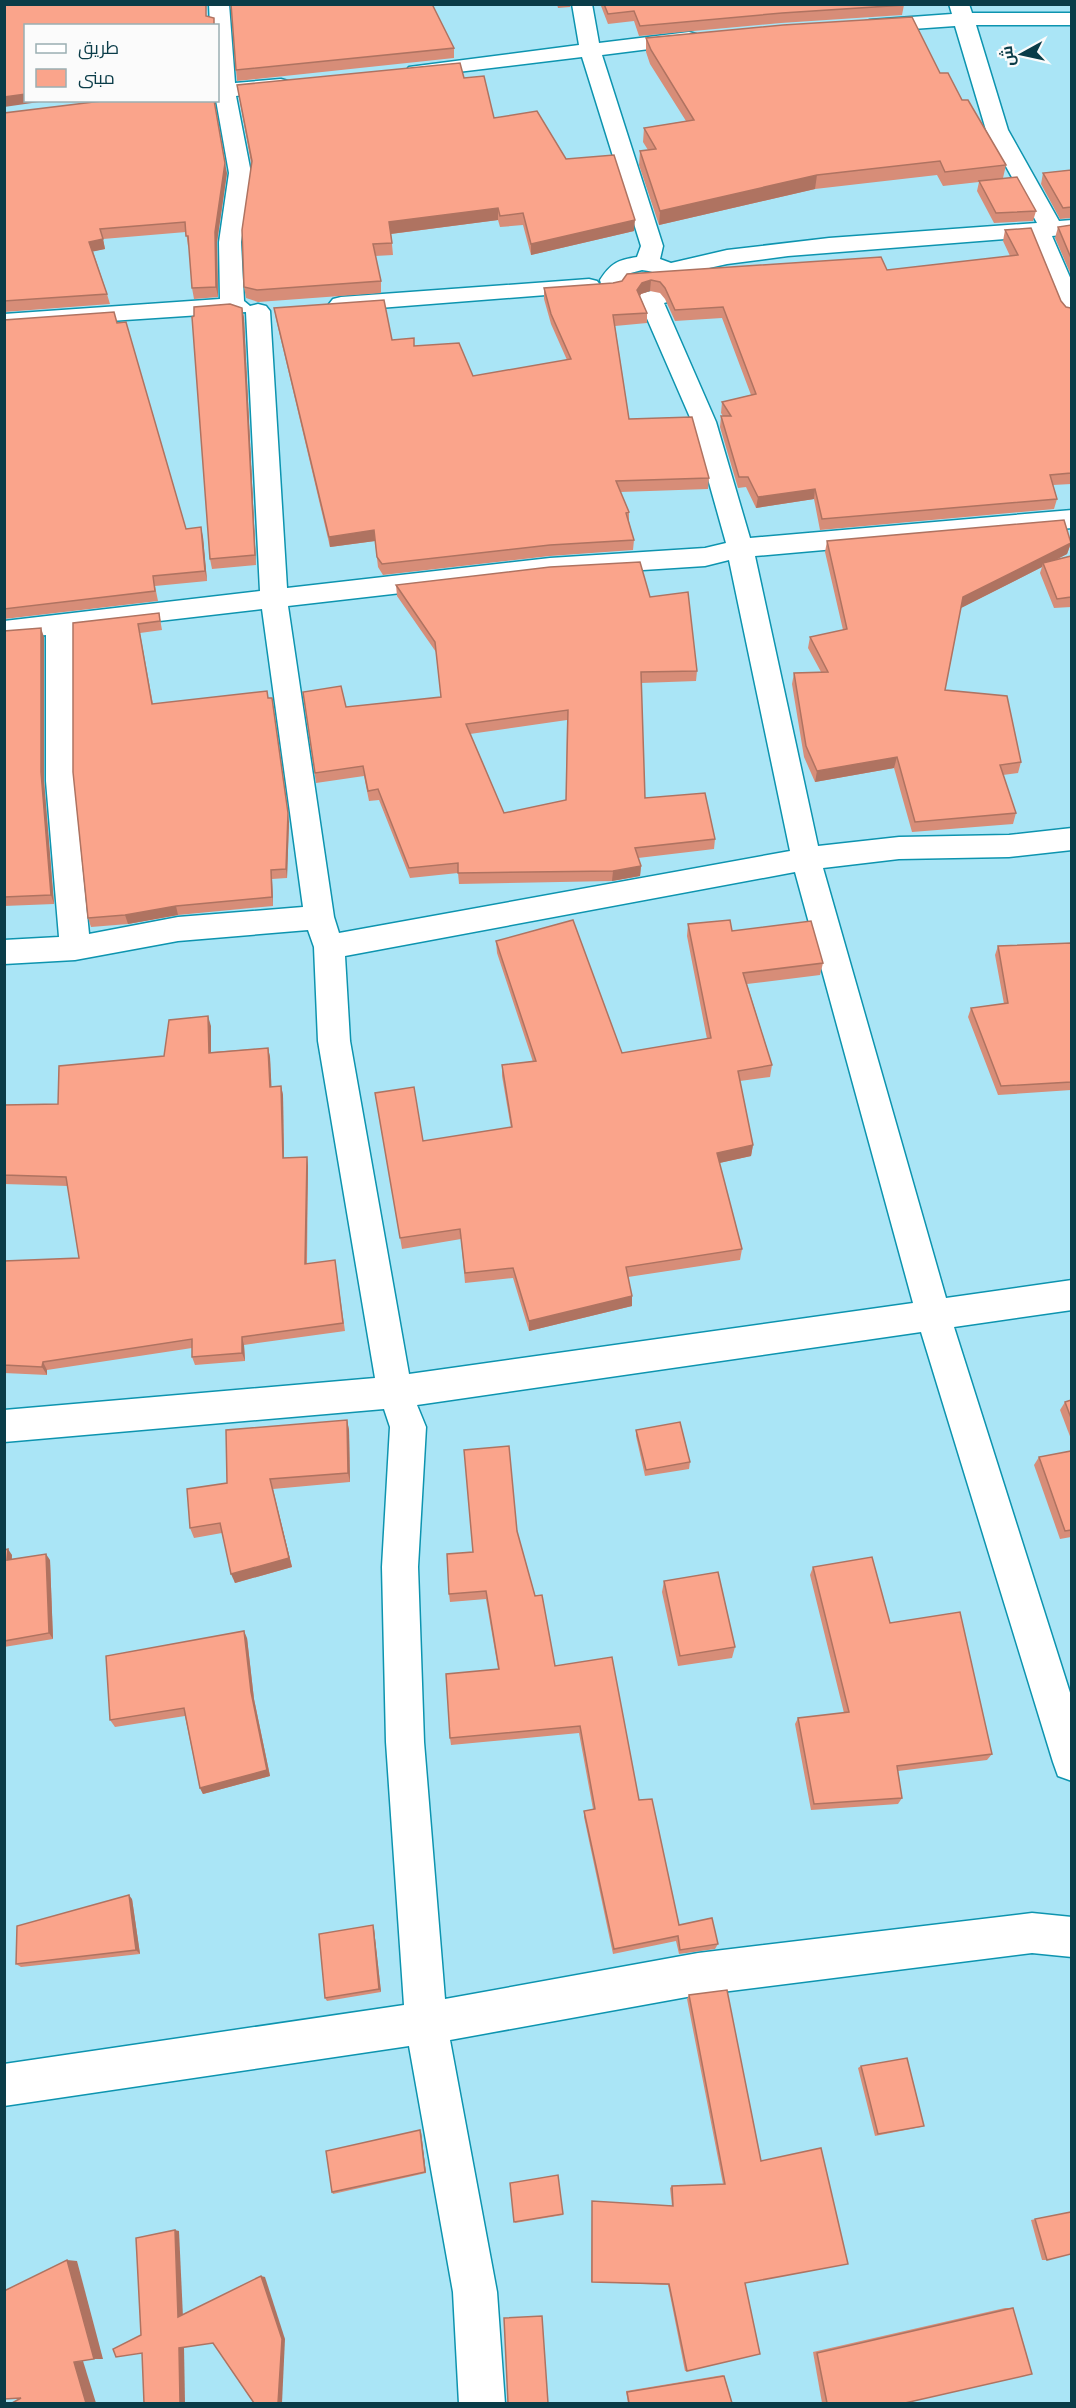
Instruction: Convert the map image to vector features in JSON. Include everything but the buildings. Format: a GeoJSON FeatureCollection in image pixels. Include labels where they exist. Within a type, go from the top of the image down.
{"type":"FeatureCollection","features":[{"type":"Feature","properties":{"kind":"street"},"geometry":{"type":"LineString","coordinates":[[219,4],[221,91],[240,173],[230,242],[232,305]]}},
{"type":"Feature","properties":{"kind":"street"},"geometry":{"type":"LineString","coordinates":[[582,4],[590,49],[657,267],[674,282],[668,294],[651,300],[622,296],[612,285]]}},
{"type":"Feature","properties":{"kind":"street"},"geometry":{"type":"LineString","coordinates":[[851,27],[961,12],[1071,19]]}},
{"type":"Feature","properties":{"kind":"street"},"geometry":{"type":"LineString","coordinates":[[961,12],[997,130],[1054,229],[1071,312]]}},
{"type":"Feature","properties":{"kind":"street"},"geometry":{"type":"LineString","coordinates":[[400,72],[711,37]]}},
{"type":"Feature","properties":{"kind":"street"},"geometry":{"type":"LineString","coordinates":[[221,91],[295,83]]}},
{"type":"Feature","properties":{"kind":"street"},"geometry":{"type":"LineString","coordinates":[[612,285],[614,275],[624,266],[657,267],[738,254],[922,237],[1054,229]]}},
{"type":"Feature","properties":{"kind":"street"},"geometry":{"type":"LineString","coordinates":[[317,306],[612,285]]}},
{"type":"Feature","properties":{"kind":"street"},"geometry":{"type":"LineString","coordinates":[[651,300],[704,422],[741,548],[806,859],[934,1317],[1071,1762]]}},
{"type":"Feature","properties":{"kind":"street"},"geometry":{"type":"LineString","coordinates":[[4,321],[232,305],[270,310],[274,600],[291,737],[324,932],[334,1041],[395,1392],[408,1427],[400,1567],[404,1731],[426,2023],[475,2292],[482,2403]]}},
{"type":"Feature","properties":{"kind":"street"},"geometry":{"type":"LineString","coordinates":[[4,630],[59,626],[550,567],[705,557],[741,548],[1071,519]]}},
{"type":"Feature","properties":{"kind":"street"},"geometry":{"type":"LineString","coordinates":[[59,626],[60,781],[75,948]]}},
{"type":"Feature","properties":{"kind":"street"},"geometry":{"type":"LineString","coordinates":[[4,952],[75,948],[178,929],[324,932],[806,859],[899,848],[1009,846],[1071,839]]}},
{"type":"Feature","properties":{"kind":"street"},"geometry":{"type":"LineString","coordinates":[[4,1426],[395,1392],[934,1317],[1071,1295]]}},
{"type":"Feature","properties":{"kind":"street"},"geometry":{"type":"LineString","coordinates":[[4,2085],[426,2023],[698,1974],[1032,1933],[1071,1937]]}}]}
